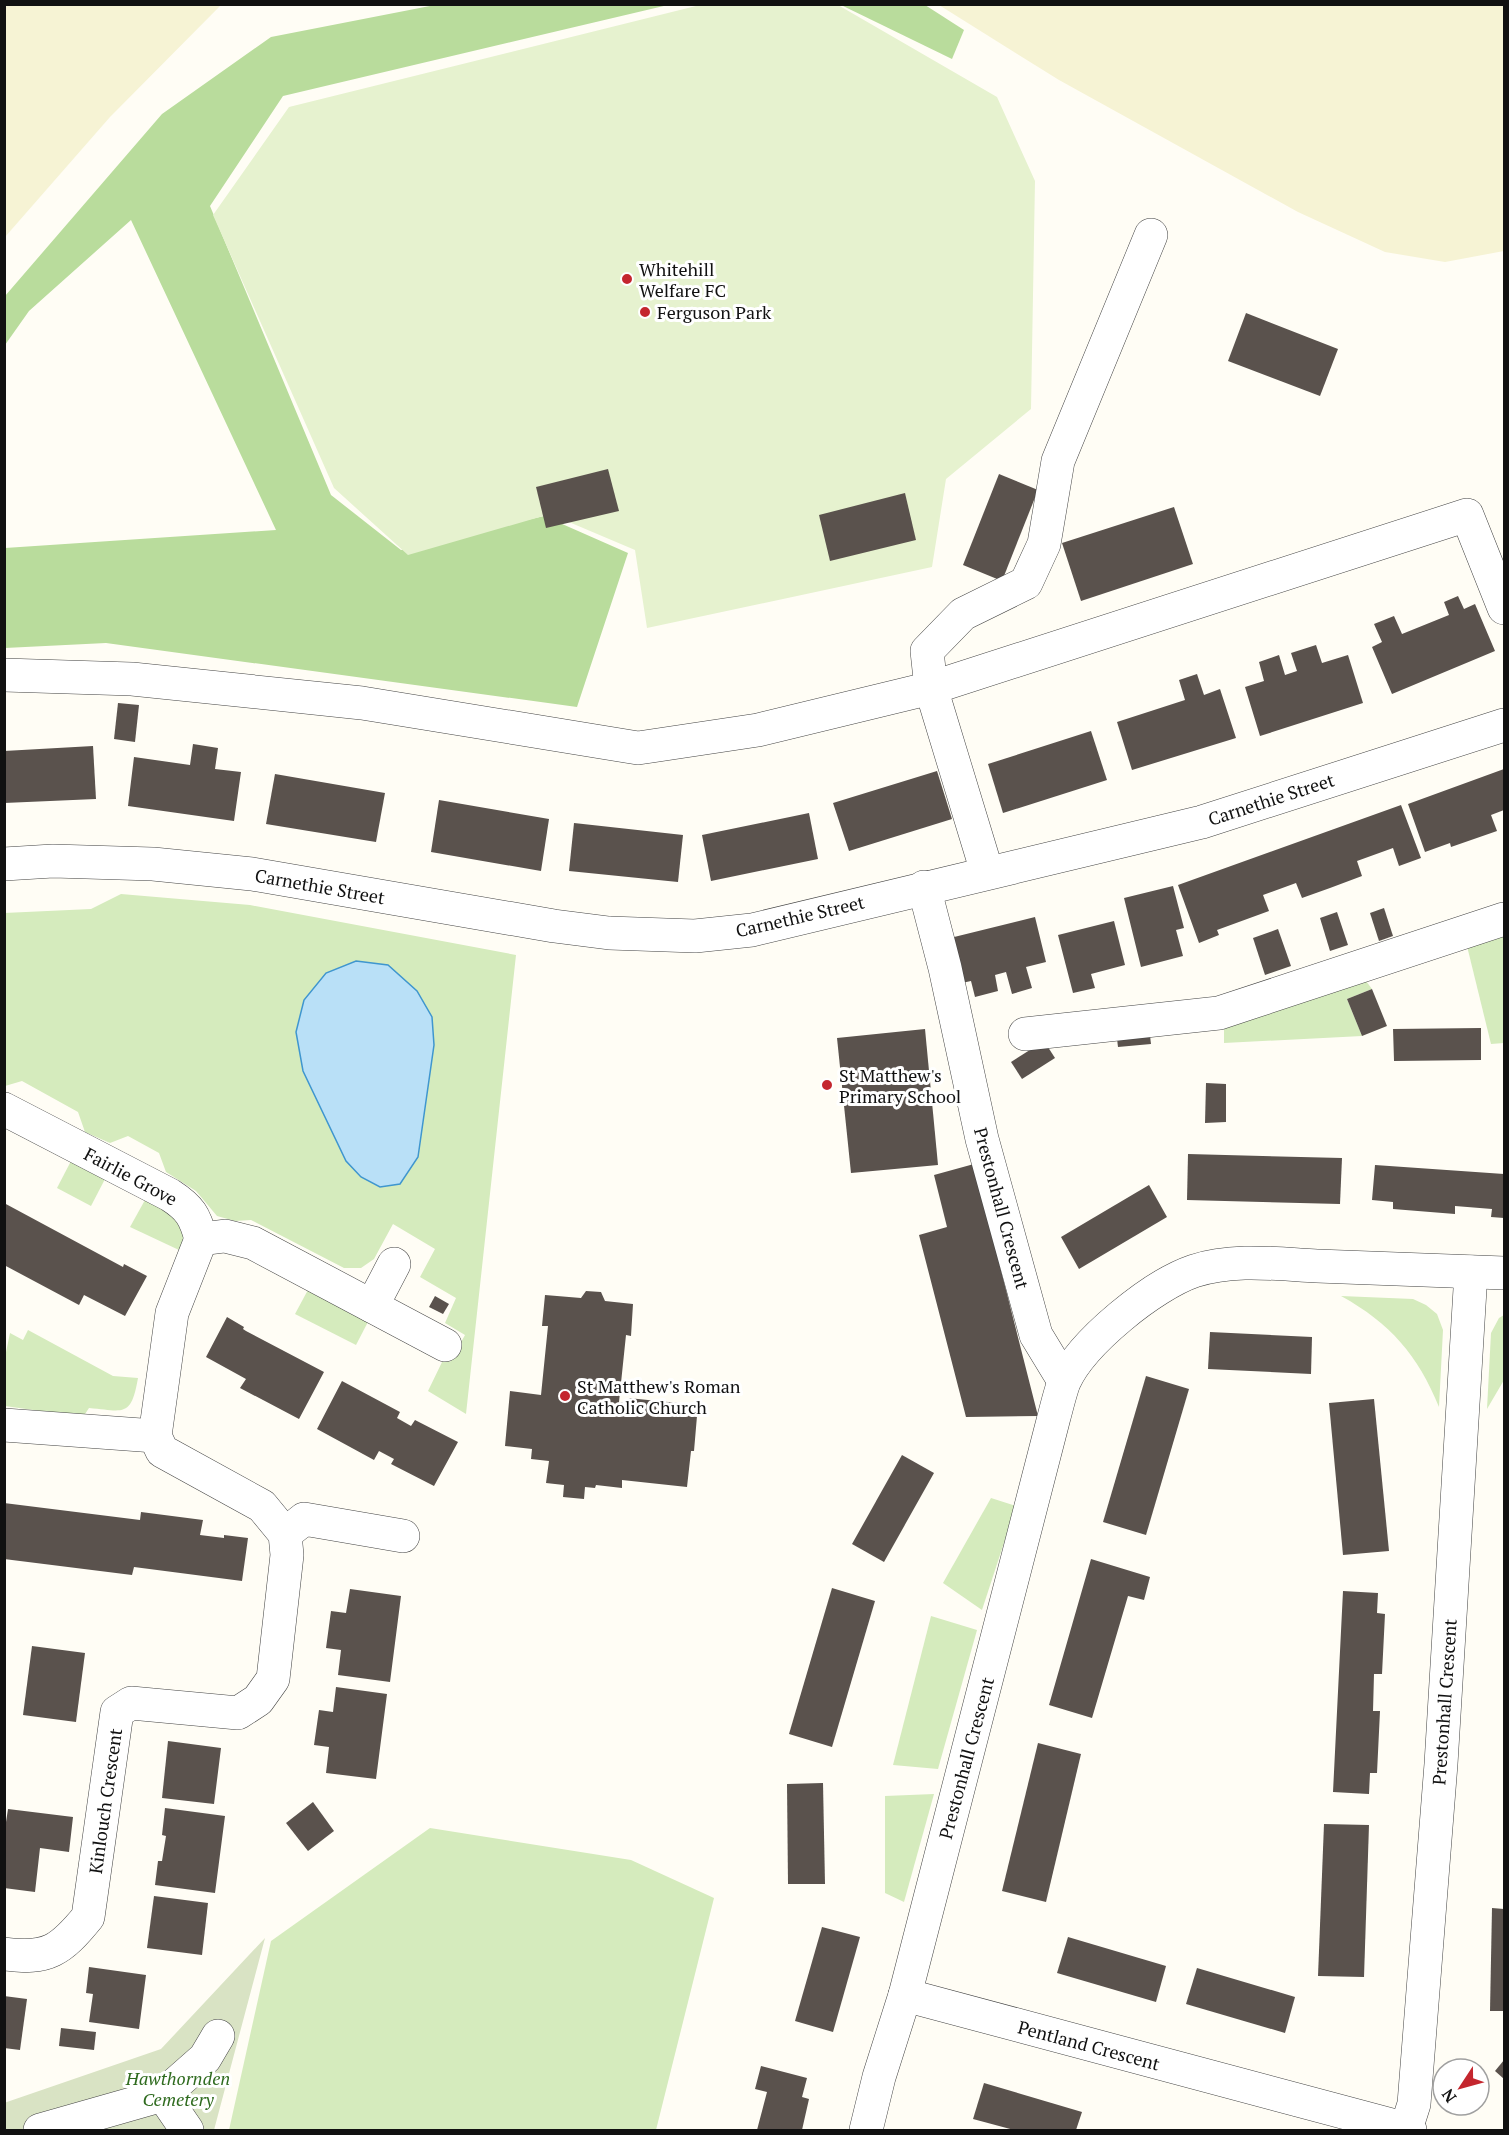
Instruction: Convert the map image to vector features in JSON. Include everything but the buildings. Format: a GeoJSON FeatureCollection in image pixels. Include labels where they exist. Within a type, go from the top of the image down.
{"type":"FeatureCollection","features":[{"type":"Feature","properties":{"kind":"street"},"geometry":{"type":"LineString","coordinates":[[987,872],[931,688],[927,651],[963,614],[1026,583],[1044,544],[1058,461],[1151,235]]}},
{"type":"Feature","properties":{"kind":"street"},"geometry":{"type":"LineString","coordinates":[[4,675],[132,679],[362,703],[638,748],[758,730],[931,688],[1467,515],[1504,608]]}},
{"type":"Feature","properties":{"kind":"street","name":"Carnethie Street"},"geometry":{"type":"LineString","coordinates":[[4,864],[53,861],[153,864],[252,874],[554,926],[647,936],[695,936],[752,930],[1202,822],[1504,725]]}},
{"type":"Feature","properties":{"kind":"street","name":"Prestonhall Crescent"},"geometry":{"type":"LineString","coordinates":[[924,887],[945,968],[982,1139],[1036,1335],[1064,1382]]}},
{"type":"Feature","properties":{"kind":"street"},"geometry":{"type":"LineString","coordinates":[[1025,1034],[1219,1013],[1504,919]]}},
{"type":"Feature","properties":{"kind":"street","name":"Fairlie Grove"},"geometry":{"type":"LineString","coordinates":[[4,1109],[186,1205],[196,1220],[201,1239]]}},
{"type":"Feature","properties":{"kind":"street"},"geometry":{"type":"LineString","coordinates":[[403,1536],[304,1519],[285,1534],[262,1506],[162,1451],[155,1436],[172,1313],[201,1239],[225,1236],[253,1243],[445,1345]]}},
{"type":"Feature","properties":{"kind":"street","name":"Prestonhall Crescent"},"geometry":{"type":"LineString","coordinates":[[905,1995],[1064,1382],[1082,1354],[1106,1330],[1165,1284],[1195,1270],[1239,1263],[1504,1273]]}},
{"type":"Feature","properties":{"kind":"street"},"geometry":{"type":"LineString","coordinates":[[372,1306],[394,1264]]}},
{"type":"Feature","properties":{"kind":"street","name":"Prestonhall Crescent"},"geometry":{"type":"LineString","coordinates":[[1408,2130],[1414,2104],[1441,1764],[1470,1272]]}},
{"type":"Feature","properties":{"kind":"street"},"geometry":{"type":"LineString","coordinates":[[4,1425],[155,1436]]}},
{"type":"Feature","properties":{"kind":"street","name":"Kinlouch Crescent"},"geometry":{"type":"LineString","coordinates":[[4,1953],[24,1956],[54,1952],[73,1936],[88,1917],[117,1712],[131,1703],[238,1713],[258,1700],[273,1679],[287,1555],[285,1534]]}},
{"type":"Feature","properties":{"kind":"street"},"geometry":{"type":"LineString","coordinates":[[866,2130],[879,2077],[905,1995]]}},
{"type":"Feature","properties":{"kind":"street","name":"Pentland Crescent"},"geometry":{"type":"LineString","coordinates":[[905,1995],[1408,2130]]}},
{"type":"Feature","properties":{"kind":"street"},"geometry":{"type":"LineString","coordinates":[[40,2130],[163,2095],[205,2058],[218,2036]]}},
{"type":"Feature","properties":{"kind":"street"},"geometry":{"type":"LineString","coordinates":[[163,2095],[187,2130]]}},
{"type":"Feature","properties":{"kind":"shaded area"},"geometry":{"type":"Polygon","coordinates":[[[5,4],[221,5],[110,117],[5,237],[5,4]]]}},
{"type":"Feature","properties":{"kind":"shaded area"},"geometry":{"type":"Polygon","coordinates":[[[939,5],[1504,5],[1504,251],[1445,262],[1385,252],[1298,212],[1059,80],[939,5]]]}},
{"type":"Feature","properties":{"kind":"green space"},"geometry":{"type":"Polygon","coordinates":[[[435,5],[668,5],[283,96],[210,206],[331,495],[401,550],[544,516],[628,553],[577,707],[106,643],[5,648],[5,548],[276,530],[131,220],[29,311],[5,345],[5,296],[162,114],[271,37],[435,5]]]}},
{"type":"Feature","properties":{"kind":"green space","name":"Ferguson Park"},"geometry":{"type":"Polygon","coordinates":[[[700,5],[838,5],[997,97],[1035,181],[1031,409],[946,479],[932,567],[647,628],[635,550],[550,514],[408,555],[334,488],[213,215],[289,107],[700,5]]]}},
{"type":"Feature","properties":{"kind":"green space"},"geometry":{"type":"Polygon","coordinates":[[[841,5],[925,5],[964,30],[952,59],[841,5]]]}},
{"type":"Feature","properties":{"kind":"green space"},"geometry":{"type":"Polygon","coordinates":[[[121,894],[250,905],[516,955],[466,1414],[428,1391],[444,1358],[450,1362],[465,1335],[445,1323],[456,1298],[420,1277],[435,1249],[393,1224],[374,1259],[361,1268],[344,1268],[251,1220],[235,1221],[217,1216],[196,1191],[166,1172],[159,1153],[128,1136],[110,1143],[85,1132],[78,1112],[22,1081],[5,1086],[4,913],[91,909],[121,894]]]}},
{"type":"Feature","properties":{"kind":"green space"},"geometry":{"type":"Polygon","coordinates":[[[1504,928],[1504,1043],[1491,1044],[1466,942],[1504,928]]]}},
{"type":"Feature","properties":{"kind":"green space"},"geometry":{"type":"Polygon","coordinates":[[[1366,981],[1372,989],[1347,999],[1362,1036],[1224,1043],[1224,1022],[1366,981]]]}},
{"type":"Feature","properties":{"kind":"green space"},"geometry":{"type":"Polygon","coordinates":[[[71,1161],[105,1179],[91,1206],[57,1188],[71,1161]]]}},
{"type":"Feature","properties":{"kind":"green space"},"geometry":{"type":"Polygon","coordinates":[[[145,1200],[174,1215],[186,1235],[179,1250],[130,1227],[145,1200]]]}},
{"type":"Feature","properties":{"kind":"green space"},"geometry":{"type":"Polygon","coordinates":[[[309,1288],[370,1318],[356,1345],[295,1314],[309,1288]]]}},
{"type":"Feature","properties":{"kind":"green space"},"geometry":{"type":"Polygon","coordinates":[[[1341,1296],[1413,1299],[1426,1305],[1437,1314],[1443,1330],[1439,1407],[1422,1372],[1400,1342],[1374,1317],[1341,1296]]]}},
{"type":"Feature","properties":{"kind":"green space"},"geometry":{"type":"Polygon","coordinates":[[[1504,1315],[1504,1380],[1487,1409],[1491,1333],[1499,1318],[1504,1315]]]}},
{"type":"Feature","properties":{"kind":"green space"},"geometry":{"type":"Polygon","coordinates":[[[28,1330],[113,1376],[138,1378],[129,1406],[118,1410],[89,1408],[83,1417],[5,1406],[5,1357],[10,1333],[23,1340],[28,1330]]]}},
{"type":"Feature","properties":{"kind":"green space"},"geometry":{"type":"Polygon","coordinates":[[[991,1498],[1016,1506],[982,1610],[943,1583],[991,1498]]]}},
{"type":"Feature","properties":{"kind":"green space"},"geometry":{"type":"Polygon","coordinates":[[[931,1616],[977,1630],[938,1769],[893,1765],[931,1616]]]}},
{"type":"Feature","properties":{"kind":"green space"},"geometry":{"type":"Polygon","coordinates":[[[934,1794],[904,1902],[885,1893],[885,1796],[934,1794]]]}},
{"type":"Feature","properties":{"kind":"green space"},"geometry":{"type":"Polygon","coordinates":[[[430,1828],[631,1860],[714,1898],[656,2130],[229,2130],[271,1941],[430,1828]]]}},
{"type":"Feature","properties":{"kind":"green space","name":"Hawthornden Cemetery"},"geometry":{"type":"Polygon","coordinates":[[[265,1938],[214,2130],[5,2130],[4,2103],[161,2049],[265,1938]]]}},
{"type":"Feature","properties":{"kind":"water"},"geometry":{"type":"Polygon","coordinates":[[[356,961],[388,965],[417,991],[432,1017],[434,1045],[418,1157],[400,1184],[380,1187],[361,1177],[346,1161],[303,1071],[296,1032],[304,1000],[326,973],[356,961]]]}},
{"type":"Feature","properties":{"kind":"place","name":"Whitehill Welfare FC"},"geometry":{"type":"Point","coordinates":[627,279]}},
{"type":"Feature","properties":{"kind":"place","name":"Ferguson Park"},"geometry":{"type":"Point","coordinates":[645,312]}},
{"type":"Feature","properties":{"kind":"place","name":"St Matthew's Primary School"},"geometry":{"type":"Point","coordinates":[827,1085]}},
{"type":"Feature","properties":{"kind":"place","name":"St Matthew's Roman Catholic Church"},"geometry":{"type":"Point","coordinates":[565,1396]}}]}
